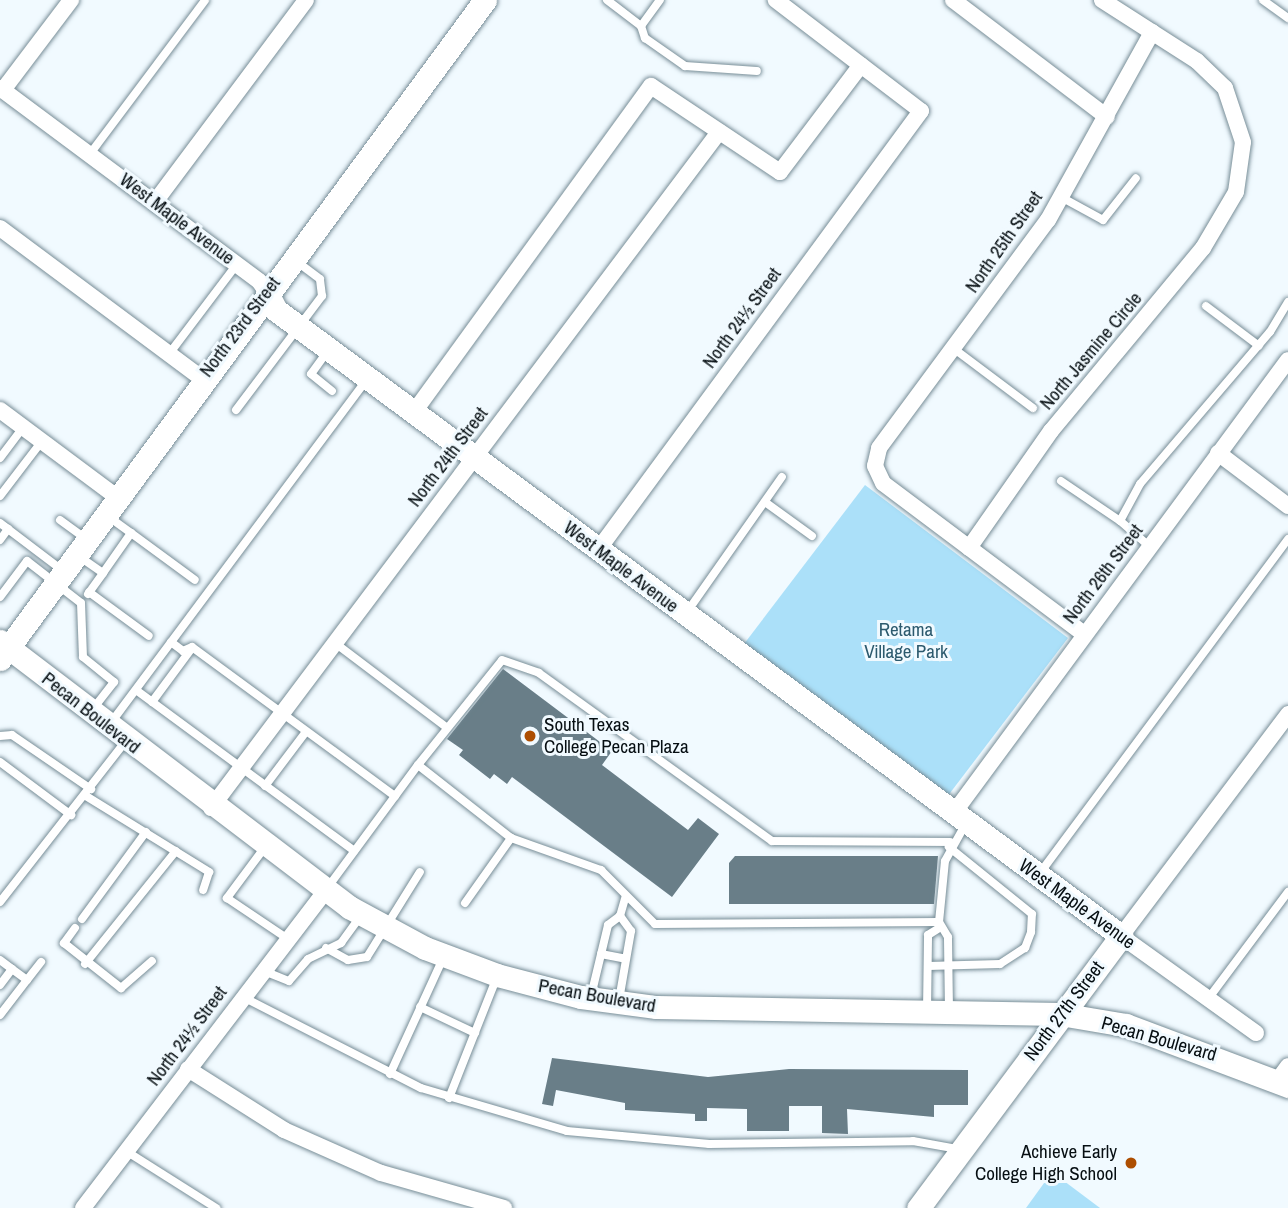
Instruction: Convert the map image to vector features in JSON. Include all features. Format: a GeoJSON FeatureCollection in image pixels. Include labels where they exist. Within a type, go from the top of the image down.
{"type":"FeatureCollection","features":[{"type":"Feature","properties":{"kind":"main road","name":"North 23rd Street"},"geometry":{"type":"LineString","coordinates":[[3,649],[201,378],[485,0]]}},
{"type":"Feature","properties":{"kind":"main road","name":"West Maple Avenue"},"geometry":{"type":"LineString","coordinates":[[267,293],[276,310],[686,615],[954,832],[1038,876],[1121,936]]}},
{"type":"Feature","properties":{"kind":"main road","name":"Pecan Boulevard"},"geometry":{"type":"LineString","coordinates":[[3,649],[325,891],[383,927],[444,956],[497,975],[590,999],[726,1011],[1060,1014],[1126,1025],[1284,1077]]}},
{"type":"Feature","properties":{"kind":"main road","name":"North 27th Street"},"geometry":{"type":"LineString","coordinates":[[918,1208],[1060,1014],[1121,936]]}},
{"type":"Feature","properties":{"kind":"street"},"geometry":{"type":"LineString","coordinates":[[1,89],[71,0]]}},
{"type":"Feature","properties":{"kind":"street"},"geometry":{"type":"LineString","coordinates":[[155,202],[306,0]]}},
{"type":"Feature","properties":{"kind":"street"},"geometry":{"type":"LineString","coordinates":[[414,412],[651,86],[780,173],[861,65],[776,0]]}},
{"type":"Feature","properties":{"kind":"street"},"geometry":{"type":"LineString","coordinates":[[953,0],[1107,117]]}},
{"type":"Feature","properties":{"kind":"street"},"geometry":{"type":"LineString","coordinates":[[1102,0],[1153,32]]}},
{"type":"Feature","properties":{"kind":"street","name":"North 25th Street"},"geometry":{"type":"LineString","coordinates":[[969,548],[883,483],[875,466],[879,448],[1061,197],[1153,32]]}},
{"type":"Feature","properties":{"kind":"street","name":"North Jasmine Circle"},"geometry":{"type":"LineString","coordinates":[[969,548],[1051,432],[1203,248],[1239,179],[1243,142],[1225,88],[1153,32]]}},
{"type":"Feature","properties":{"kind":"street","name":"North 24½ Street"},"geometry":{"type":"LineString","coordinates":[[598,550],[921,111],[861,65]]}},
{"type":"Feature","properties":{"kind":"street","name":"West Maple Avenue"},"geometry":{"type":"LineString","coordinates":[[1,89],[237,264],[267,293]]}},
{"type":"Feature","properties":{"kind":"street","name":"North 24th Street"},"geometry":{"type":"LineString","coordinates":[[211,807],[719,132]]}},
{"type":"Feature","properties":{"kind":"street"},"geometry":{"type":"LineString","coordinates":[[0,228],[201,378]]}},
{"type":"Feature","properties":{"kind":"street","name":"North 26th Street"},"geometry":{"type":"LineString","coordinates":[[954,832],[1084,634],[1288,360]]}},
{"type":"Feature","properties":{"kind":"street"},"geometry":{"type":"LineString","coordinates":[[0,410],[42,441],[109,504]]}},
{"type":"Feature","properties":{"kind":"street"},"geometry":{"type":"LineString","coordinates":[[1219,453],[1288,506]]}},
{"type":"Feature","properties":{"kind":"street"},"geometry":{"type":"LineString","coordinates":[[969,548],[1084,634]]}},
{"type":"Feature","properties":{"kind":"street","name":"North 27th Street"},"geometry":{"type":"LineString","coordinates":[[1121,936],[1288,714]]}},
{"type":"Feature","properties":{"kind":"street","name":"North 24½ Street"},"geometry":{"type":"LineString","coordinates":[[83,1208],[325,891]]}},
{"type":"Feature","properties":{"kind":"street","name":"West Maple Avenue"},"geometry":{"type":"LineString","coordinates":[[1121,936],[1256,1034]]}},
{"type":"Feature","properties":{"kind":"street"},"geometry":{"type":"LineString","coordinates":[[188,1069],[284,1130],[381,1173],[504,1208]]}},
{"type":"Feature","properties":{"kind":"lane"},"geometry":{"type":"LineString","coordinates":[[90,154],[205,0]]}},
{"type":"Feature","properties":{"kind":"lane"},"geometry":{"type":"LineString","coordinates":[[607,0],[641,26],[645,38],[685,66],[757,71]]}},
{"type":"Feature","properties":{"kind":"lane"},"geometry":{"type":"LineString","coordinates":[[641,26],[660,0]]}},
{"type":"Feature","properties":{"kind":"lane"},"geometry":{"type":"LineString","coordinates":[[1263,0],[1288,18]]}},
{"type":"Feature","properties":{"kind":"lane"},"geometry":{"type":"LineString","coordinates":[[1061,197],[1103,220],[1136,178]]}},
{"type":"Feature","properties":{"kind":"lane"},"geometry":{"type":"LineString","coordinates":[[236,410],[322,296],[320,279],[293,258]]}},
{"type":"Feature","properties":{"kind":"lane"},"geometry":{"type":"LineString","coordinates":[[169,354],[237,264]]}},
{"type":"Feature","properties":{"kind":"lane"},"geometry":{"type":"LineString","coordinates":[[1120,522],[1140,484],[1259,346],[1288,302]]}},
{"type":"Feature","properties":{"kind":"lane"},"geometry":{"type":"LineString","coordinates":[[1206,306],[1259,346]]}},
{"type":"Feature","properties":{"kind":"lane"},"geometry":{"type":"LineString","coordinates":[[953,348],[1033,408]]}},
{"type":"Feature","properties":{"kind":"lane"},"geometry":{"type":"LineString","coordinates":[[329,349],[311,374],[332,391]]}},
{"type":"Feature","properties":{"kind":"lane"},"geometry":{"type":"LineString","coordinates":[[0,902],[88,792],[118,734],[136,690],[368,378]]}},
{"type":"Feature","properties":{"kind":"lane"},"geometry":{"type":"LineString","coordinates":[[0,458],[23,427]]}},
{"type":"Feature","properties":{"kind":"lane"},"geometry":{"type":"LineString","coordinates":[[0,496],[42,441]]}},
{"type":"Feature","properties":{"kind":"lane"},"geometry":{"type":"LineString","coordinates":[[686,615],[782,477]]}},
{"type":"Feature","properties":{"kind":"lane"},"geometry":{"type":"LineString","coordinates":[[1061,481],[1120,522],[1149,547]]}},
{"type":"Feature","properties":{"kind":"lane"},"geometry":{"type":"LineString","coordinates":[[765,502],[812,536]]}},
{"type":"Feature","properties":{"kind":"lane"},"geometry":{"type":"LineString","coordinates":[[109,504],[131,533],[195,580]]}},
{"type":"Feature","properties":{"kind":"lane"},"geometry":{"type":"LineString","coordinates":[[60,520],[81,603],[83,657],[114,682],[90,712]]}},
{"type":"Feature","properties":{"kind":"lane"},"geometry":{"type":"LineString","coordinates":[[0,523],[35,550],[103,573]]}},
{"type":"Feature","properties":{"kind":"lane"},"geometry":{"type":"LineString","coordinates":[[0,540],[8,529]]}},
{"type":"Feature","properties":{"kind":"lane"},"geometry":{"type":"LineString","coordinates":[[81,603],[131,533]]}},
{"type":"Feature","properties":{"kind":"lane"},"geometry":{"type":"LineString","coordinates":[[1038,876],[1288,539]]}},
{"type":"Feature","properties":{"kind":"lane"},"geometry":{"type":"LineString","coordinates":[[0,597],[35,550]]}},
{"type":"Feature","properties":{"kind":"lane"},"geometry":{"type":"LineString","coordinates":[[27,561],[69,561]]}},
{"type":"Feature","properties":{"kind":"lane"},"geometry":{"type":"LineString","coordinates":[[89,592],[149,636]]}},
{"type":"Feature","properties":{"kind":"lane"},"geometry":{"type":"LineString","coordinates":[[171,642],[183,651],[192,647]]}},
{"type":"Feature","properties":{"kind":"lane"},"geometry":{"type":"LineString","coordinates":[[335,643],[446,727]]}},
{"type":"Feature","properties":{"kind":"lane"},"geometry":{"type":"LineString","coordinates":[[152,702],[192,647]]}},
{"type":"Feature","properties":{"kind":"lane"},"geometry":{"type":"LineString","coordinates":[[192,647],[305,733],[395,796]]}},
{"type":"Feature","properties":{"kind":"lane"},"geometry":{"type":"LineString","coordinates":[[325,891],[446,727],[502,660],[539,673],[772,841],[954,832],[1032,914],[1031,932],[1016,956],[1000,964],[928,966]]}},
{"type":"Feature","properties":{"kind":"lane"},"geometry":{"type":"LineString","coordinates":[[136,690],[354,851]]}},
{"type":"Feature","properties":{"kind":"lane"},"geometry":{"type":"LineString","coordinates":[[265,786],[305,733]]}},
{"type":"Feature","properties":{"kind":"lane"},"geometry":{"type":"LineString","coordinates":[[0,736],[12,735],[88,792],[209,872],[203,890]]}},
{"type":"Feature","properties":{"kind":"lane"},"geometry":{"type":"LineString","coordinates":[[0,762],[71,816]]}},
{"type":"Feature","properties":{"kind":"lane"},"geometry":{"type":"LineString","coordinates":[[418,765],[512,838],[601,870],[625,898],[655,924],[939,925]]}},
{"type":"Feature","properties":{"kind":"lane"},"geometry":{"type":"LineString","coordinates":[[82,919],[146,832]]}},
{"type":"Feature","properties":{"kind":"lane"},"geometry":{"type":"LineString","coordinates":[[938,1011],[928,966],[928,935],[939,925],[954,832]]}},
{"type":"Feature","properties":{"kind":"lane"},"geometry":{"type":"LineString","coordinates":[[465,904],[512,838]]}},
{"type":"Feature","properties":{"kind":"lane"},"geometry":{"type":"LineString","coordinates":[[265,847],[227,898],[288,939]]}},
{"type":"Feature","properties":{"kind":"lane"},"geometry":{"type":"LineString","coordinates":[[85,964],[176,851]]}},
{"type":"Feature","properties":{"kind":"lane"},"geometry":{"type":"LineString","coordinates":[[326,948],[360,961],[419,872]]}},
{"type":"Feature","properties":{"kind":"lane"},"geometry":{"type":"LineString","coordinates":[[1208,999],[1288,892]]}},
{"type":"Feature","properties":{"kind":"lane"},"geometry":{"type":"LineString","coordinates":[[590,999],[608,925],[620,916],[625,898]]}},
{"type":"Feature","properties":{"kind":"lane"},"geometry":{"type":"LineString","coordinates":[[264,971],[289,981],[326,948],[341,943],[362,915]]}},
{"type":"Feature","properties":{"kind":"lane"},"geometry":{"type":"LineString","coordinates":[[618,1003],[631,931],[620,916]]}},
{"type":"Feature","properties":{"kind":"lane"},"geometry":{"type":"LineString","coordinates":[[938,1011],[948,965],[948,937],[939,925]]}},
{"type":"Feature","properties":{"kind":"lane"},"geometry":{"type":"LineString","coordinates":[[75,928],[64,943],[85,964],[121,988],[152,961]]}},
{"type":"Feature","properties":{"kind":"lane"},"geometry":{"type":"LineString","coordinates":[[601,954],[626,959]]}},
{"type":"Feature","properties":{"kind":"lane"},"geometry":{"type":"LineString","coordinates":[[390,1074],[444,956]]}},
{"type":"Feature","properties":{"kind":"lane"},"geometry":{"type":"LineString","coordinates":[[0,960],[27,980]]}},
{"type":"Feature","properties":{"kind":"lane"},"geometry":{"type":"LineString","coordinates":[[0,1015],[41,962]]}},
{"type":"Feature","properties":{"kind":"lane"},"geometry":{"type":"LineString","coordinates":[[0,985],[12,969]]}},
{"type":"Feature","properties":{"kind":"lane"},"geometry":{"type":"LineString","coordinates":[[449,1098],[497,975]]}},
{"type":"Feature","properties":{"kind":"lane"},"geometry":{"type":"LineString","coordinates":[[243,997],[390,1074],[449,1098],[615,1138],[709,1144],[913,1141],[961,1149]]}},
{"type":"Feature","properties":{"kind":"lane"},"geometry":{"type":"LineString","coordinates":[[420,1007],[475,1033]]}},
{"type":"Feature","properties":{"kind":"lane"},"geometry":{"type":"LineString","coordinates":[[126,1151],[216,1208]]}},
{"type":"Feature","properties":{"kind":"green space","name":"Retama Village Park"},"geometry":{"type":"Polygon","coordinates":[[[865,485],[1068,638],[947,797],[744,644],[865,485]]]}},
{"type":"Feature","properties":{"kind":"green space"},"geometry":{"type":"Polygon","coordinates":[[[1052,1172],[1100,1208],[1026,1208],[1052,1172]]]}},
{"type":"Feature","properties":{"kind":"building"},"geometry":{"type":"Polygon","coordinates":[[[503,669],[612,751],[602,765],[688,830],[698,818],[719,834],[672,897],[512,777],[507,784],[494,774],[490,779],[459,755],[463,750],[447,739],[503,669]]]}},
{"type":"Feature","properties":{"kind":"building"},"geometry":{"type":"Polygon","coordinates":[[[735,856],[938,856],[934,904],[729,904],[729,863],[735,856]]]}},
{"type":"Feature","properties":{"kind":"building"},"geometry":{"type":"Polygon","coordinates":[[[552,1058],[708,1077],[789,1069],[968,1070],[968,1105],[934,1105],[934,1117],[847,1109],[848,1134],[822,1133],[822,1106],[789,1106],[789,1131],[747,1131],[747,1109],[707,1108],[707,1121],[695,1121],[695,1114],[625,1110],[625,1103],[556,1090],[553,1106],[542,1104],[552,1058]]]}},
{"type":"Feature","properties":{"kind":"place","name":"South Texas College Pecan Plaza"},"geometry":{"type":"Point","coordinates":[530,736]}},
{"type":"Feature","properties":{"kind":"place","name":"Achieve Early College High School"},"geometry":{"type":"Point","coordinates":[1131,1163]}}]}
